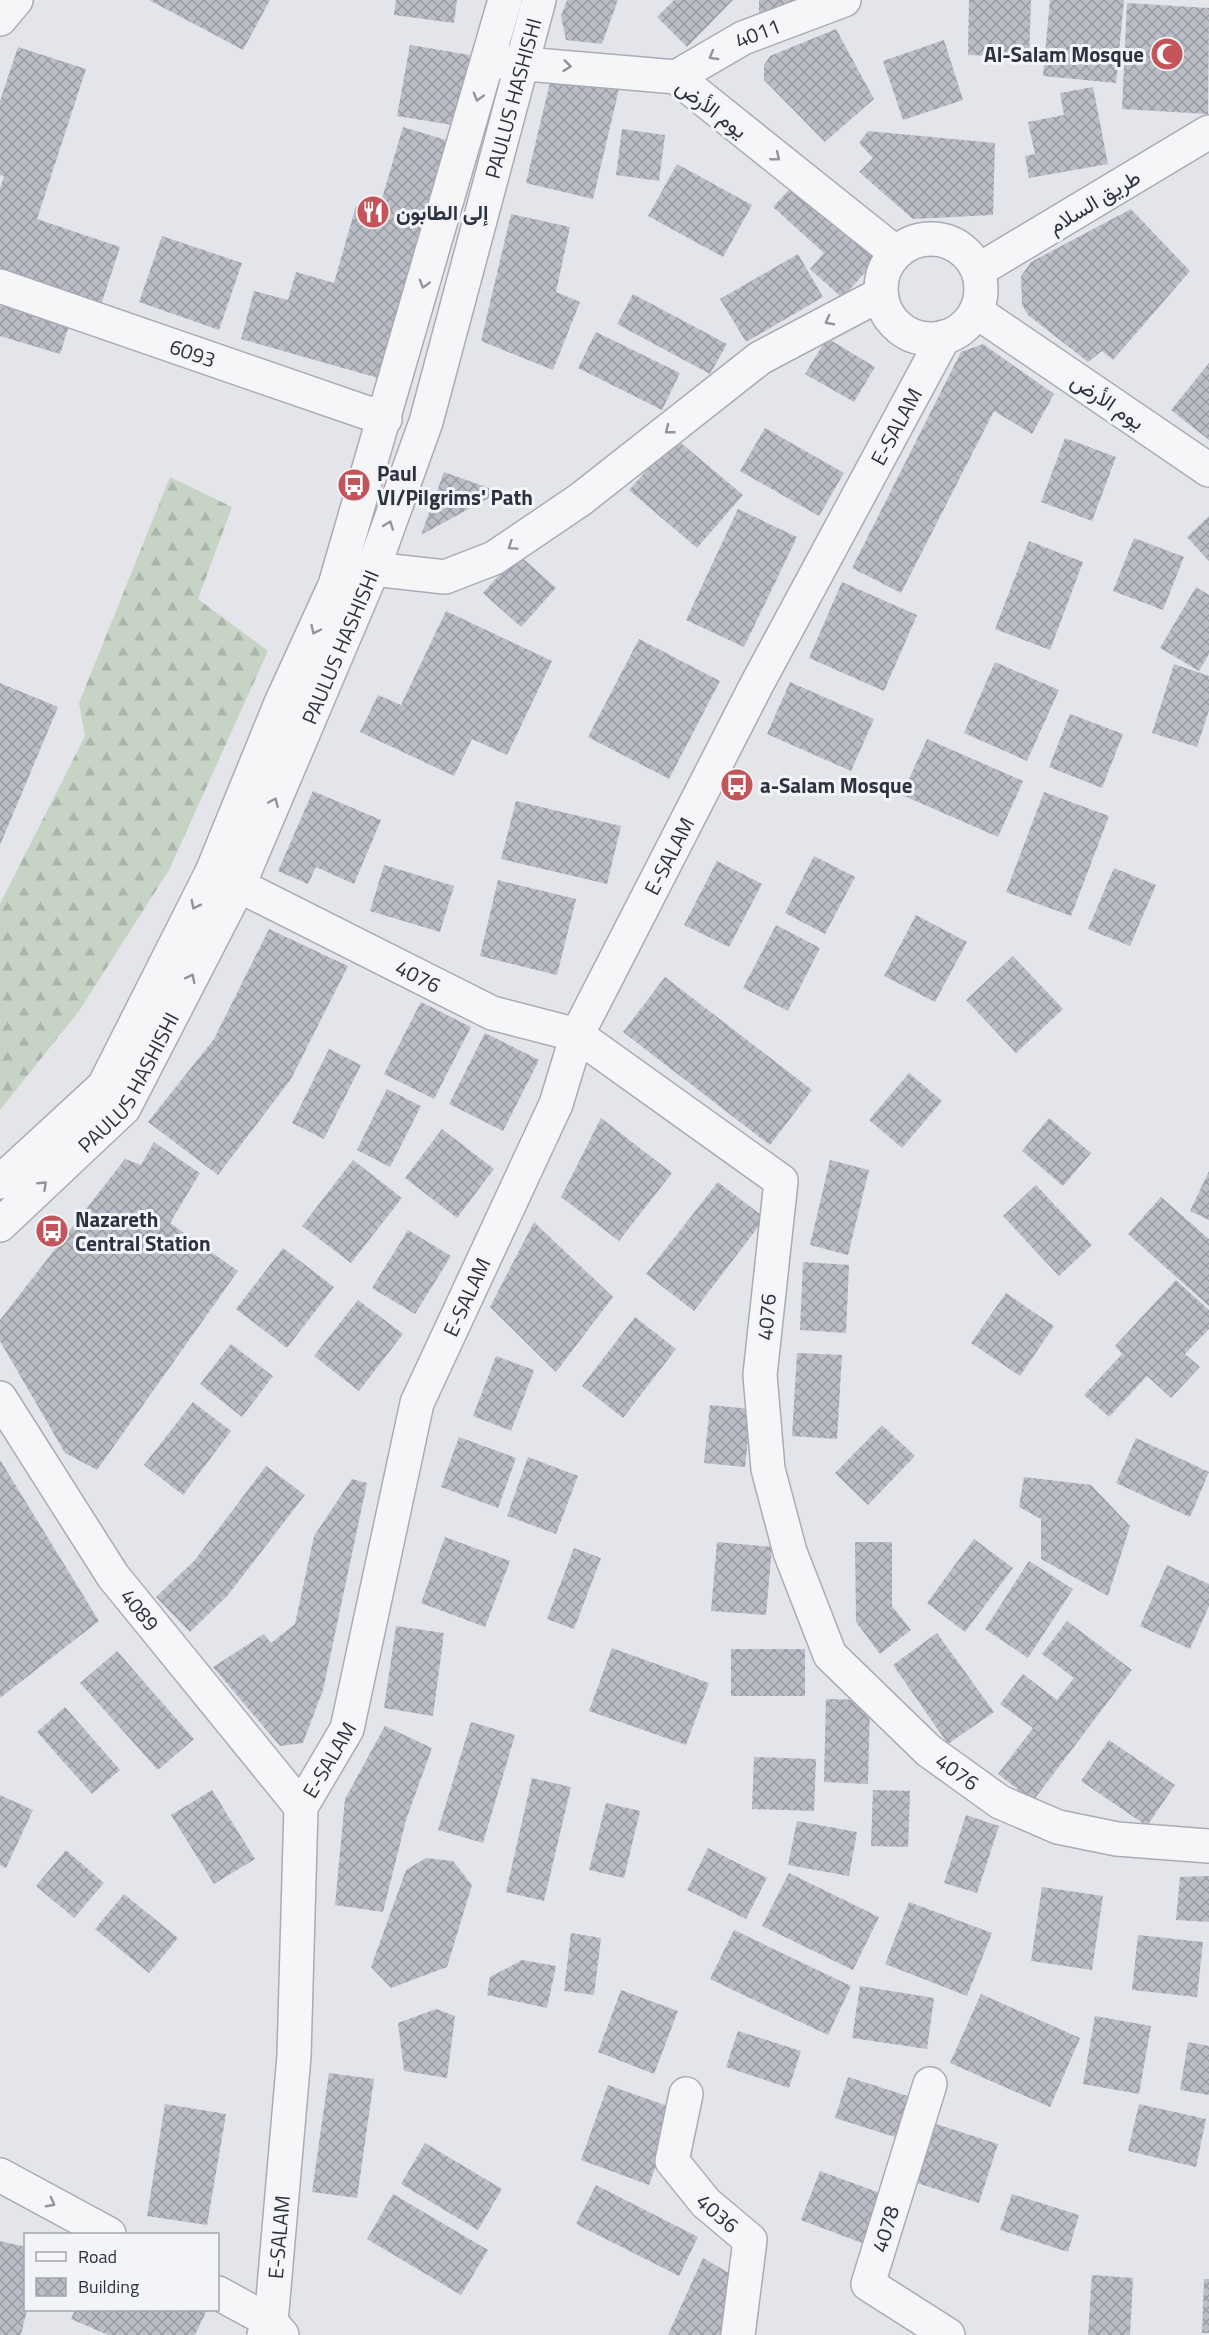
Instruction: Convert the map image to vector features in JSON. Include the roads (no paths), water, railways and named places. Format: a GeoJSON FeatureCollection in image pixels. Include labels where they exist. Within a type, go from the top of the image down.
{"type":"FeatureCollection","features":[{"type":"Feature","properties":{"kind":"street"},"geometry":{"type":"LineString","coordinates":[[0,19],[16,0]]}},
{"type":"Feature","properties":{"kind":"street","name":"PAULUS HASHISHI"},"geometry":{"type":"LineString","coordinates":[[0,1182],[104,1086],[225,879],[280,703],[335,585],[505,0]]}},
{"type":"Feature","properties":{"kind":"street","name":"PAULUS HASHISHI"},"geometry":{"type":"LineString","coordinates":[[0,1225],[124,1108],[225,879],[373,569],[426,422],[539,0]]}},
{"type":"Feature","properties":{"kind":"street","name":"4011"},"geometry":{"type":"LineString","coordinates":[[676,77],[743,38],[844,0]]}},
{"type":"Feature","properties":{"kind":"street","name":"يوم الأرض"},"geometry":{"type":"LineString","coordinates":[[488,62],[524,62],[676,77],[896,253]]}},
{"type":"Feature","properties":{"kind":"street","name":"طريق السلام"},"geometry":{"type":"LineString","coordinates":[[979,270],[1209,132]]}},
{"type":"Feature","properties":{"kind":"street"},"geometry":{"type":"LineString","coordinates":[[930,238],[947,240],[970,255],[979,270],[982,295],[977,312],[960,330],[945,337],[928,339],[911,335],[897,325],[886,311],[881,294],[886,267],[896,253],[913,242],[930,238]]}},
{"type":"Feature","properties":{"kind":"street","name":"6093"},"geometry":{"type":"LineString","coordinates":[[0,286],[385,419]]}},
{"type":"Feature","properties":{"kind":"street"},"geometry":{"type":"LineString","coordinates":[[335,585],[373,569],[445,577],[494,558],[581,499],[760,358],[881,294]]}},
{"type":"Feature","properties":{"kind":"street","name":"يوم الأرض"},"geometry":{"type":"LineString","coordinates":[[977,312],[1209,470]]}},
{"type":"Feature","properties":{"kind":"street","name":"E-SALAM"},"geometry":{"type":"LineString","coordinates":[[273,2331],[294,2056],[300,1807],[347,1729],[417,1402],[556,1104],[577,1035],[757,684],[945,337]]}},
{"type":"Feature","properties":{"kind":"street","name":"4076"},"geometry":{"type":"LineString","coordinates":[[225,879],[492,1013],[577,1035],[781,1181],[760,1375],[768,1469],[790,1552],[830,1655],[929,1751],[1000,1802],[1058,1827],[1117,1839],[1209,1846]]}},
{"type":"Feature","properties":{"kind":"street","name":"4089"},"geometry":{"type":"LineString","coordinates":[[0,1398],[113,1576],[300,1807]]}},
{"type":"Feature","properties":{"kind":"street","name":"4078"},"geometry":{"type":"LineString","coordinates":[[930,2084],[868,2284],[948,2335]]}},
{"type":"Feature","properties":{"kind":"street","name":"4036"},"geometry":{"type":"LineString","coordinates":[[686,2094],[672,2161],[706,2203],[750,2240],[738,2335]]}},
{"type":"Feature","properties":{"kind":"street"},"geometry":{"type":"LineString","coordinates":[[0,2175],[105,2233]]}},
{"type":"Feature","properties":{"kind":"street"},"geometry":{"type":"LineString","coordinates":[[219,2294],[273,2331]]}},
{"type":"Feature","properties":{"kind":"place","name":"Al-Salam Mosque"},"geometry":{"type":"Point","coordinates":[1167,54]}},
{"type":"Feature","properties":{"kind":"place","name":"إلى الطابون"},"geometry":{"type":"Point","coordinates":[373,212]}},
{"type":"Feature","properties":{"kind":"place","name":"Paul VI/Pilgrims' Path"},"geometry":{"type":"Point","coordinates":[354,485]}},
{"type":"Feature","properties":{"kind":"place","name":"a-Salam Mosque"},"geometry":{"type":"Point","coordinates":[737,785]}},
{"type":"Feature","properties":{"kind":"place","name":"Nazareth Central Station"},"geometry":{"type":"Point","coordinates":[52,1231]}}]}
